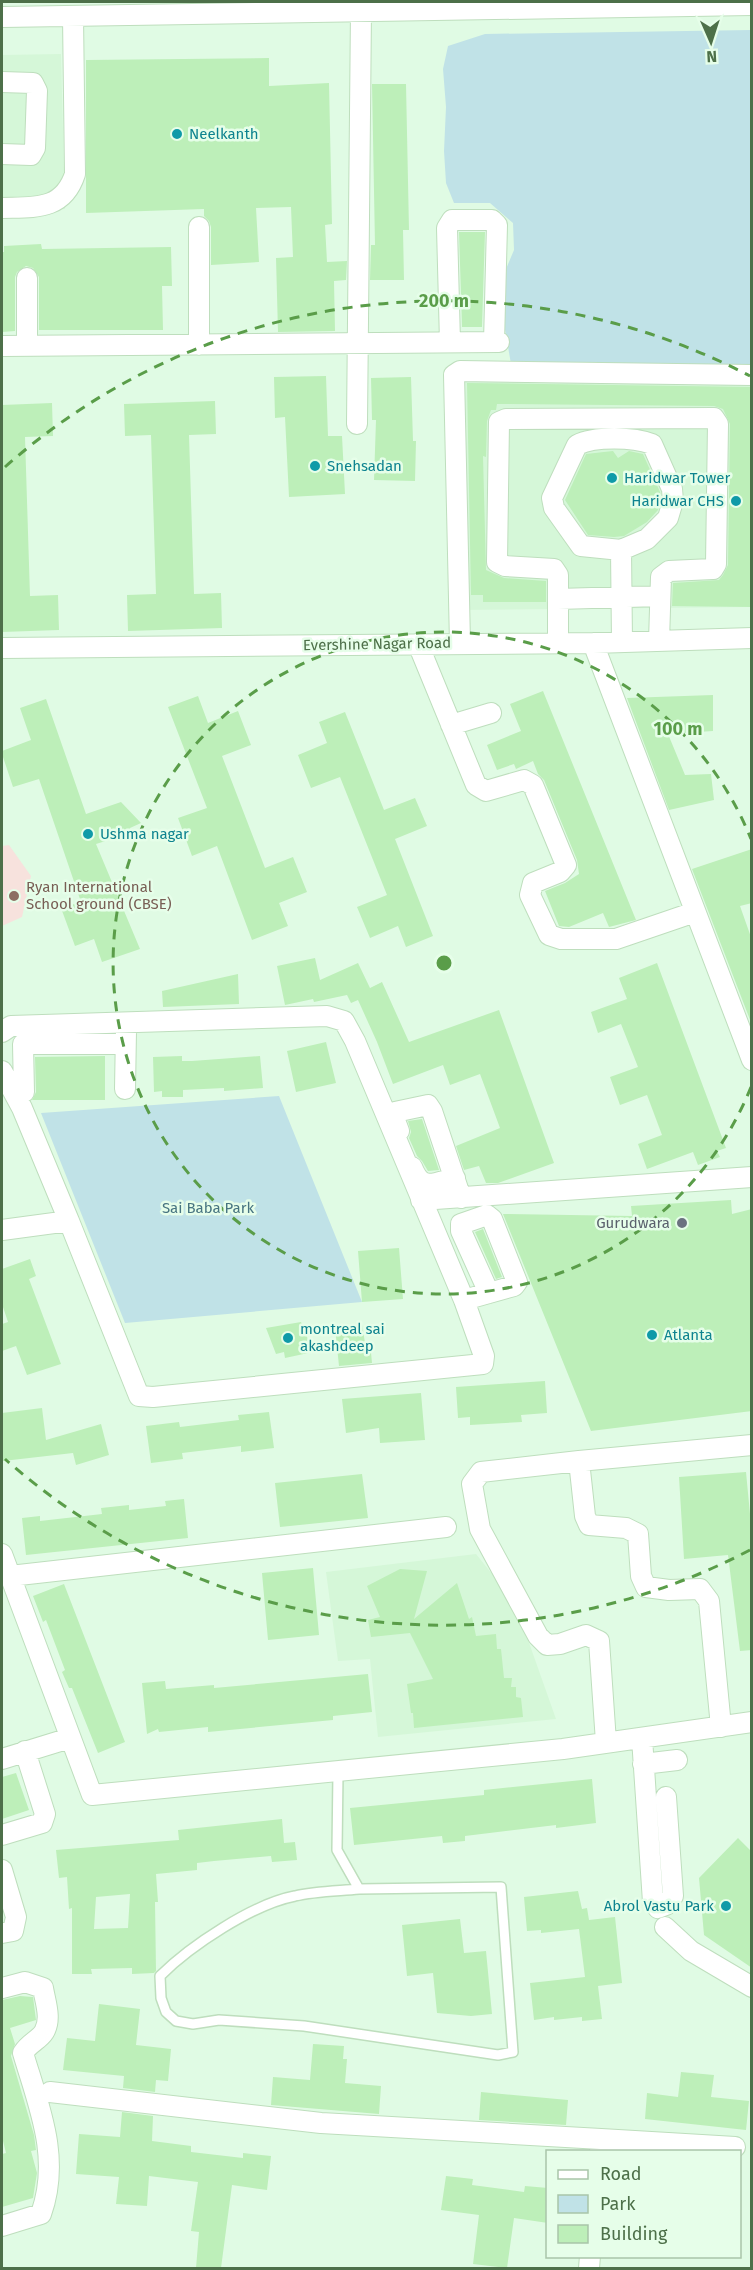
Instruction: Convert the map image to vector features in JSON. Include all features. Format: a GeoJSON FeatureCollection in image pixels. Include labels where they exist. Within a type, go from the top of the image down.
{"type":"FeatureCollection","features":[{"type":"Feature","properties":{"kind":"street"},"geometry":{"type":"LineString","coordinates":[[2,17],[73,16],[103,8],[361,10],[752,5]]}},
{"type":"Feature","properties":{"kind":"street"},"geometry":{"type":"LineString","coordinates":[[357,424],[361,10]]}},
{"type":"Feature","properties":{"kind":"street"},"geometry":{"type":"LineString","coordinates":[[2,208],[38,207],[57,201],[71,186],[75,174],[73,16]]}},
{"type":"Feature","properties":{"kind":"street"},"geometry":{"type":"LineString","coordinates":[[2,82],[33,83],[38,91],[35,148],[31,155],[2,154]]}},
{"type":"Feature","properties":{"kind":"street"},"geometry":{"type":"LineString","coordinates":[[2,346],[497,342],[496,225],[492,220],[452,220],[447,228],[450,342]]}},
{"type":"Feature","properties":{"kind":"street"},"geometry":{"type":"LineString","coordinates":[[199,227],[199,345]]}},
{"type":"Feature","properties":{"kind":"street"},"geometry":{"type":"LineString","coordinates":[[27,278],[27,346]]}},
{"type":"Feature","properties":{"kind":"street"},"geometry":{"type":"LineString","coordinates":[[460,643],[454,375],[460,371],[752,375]]}},
{"type":"Feature","properties":{"kind":"street"},"geometry":{"type":"LineString","coordinates":[[558,643],[558,575],[554,569],[505,566],[498,562],[498,422],[506,419],[714,417],[718,424],[717,564],[712,569],[669,571],[661,577],[659,641]]}},
{"type":"Feature","properties":{"kind":"street"},"geometry":{"type":"LineString","coordinates":[[594,418],[594,440]]}},
{"type":"Feature","properties":{"kind":"street"},"geometry":{"type":"LineString","coordinates":[[652,444],[641,440],[587,440],[577,445],[552,498],[554,508],[581,546],[621,550],[647,539],[668,518],[673,501],[672,489],[652,444],[653,418]]}},
{"type":"Feature","properties":{"kind":"street"},"geometry":{"type":"LineString","coordinates":[[621,550],[622,642]]}},
{"type":"Feature","properties":{"kind":"street"},"geometry":{"type":"LineString","coordinates":[[558,599],[660,596]]}},
{"type":"Feature","properties":{"kind":"street","name":"Evershine Nagar Road"},"geometry":{"type":"LineString","coordinates":[[2,648],[593,643],[752,638]]}},
{"type":"Feature","properties":{"kind":"street"},"geometry":{"type":"LineString","coordinates":[[593,643],[695,912],[748,1037],[752,1060]]}},
{"type":"Feature","properties":{"kind":"street"},"geometry":{"type":"LineString","coordinates":[[418,644],[476,785],[486,791],[524,780],[533,785],[566,865],[560,872],[533,883],[530,895],[549,935],[561,939],[615,939],[695,912]]}},
{"type":"Feature","properties":{"kind":"street"},"geometry":{"type":"LineString","coordinates":[[451,725],[491,713]]}},
{"type":"Feature","properties":{"kind":"street"},"geometry":{"type":"LineString","coordinates":[[22,1035],[126,1023],[327,1016],[344,1021],[417,1179],[421,1183],[429,1184],[455,1178]]}},
{"type":"Feature","properties":{"kind":"street"},"geometry":{"type":"LineString","coordinates":[[125,1089],[126,1023]]}},
{"type":"Feature","properties":{"kind":"street"},"geometry":{"type":"LineString","coordinates":[[2,1032],[12,1026],[22,1035],[125,1044]]}},
{"type":"Feature","properties":{"kind":"street"},"geometry":{"type":"LineString","coordinates":[[22,1035],[24,1092]]}},
{"type":"Feature","properties":{"kind":"street"},"geometry":{"type":"LineString","coordinates":[[2,1071],[22,1108],[139,1396],[153,1398],[483,1364],[484,1356],[464,1300],[421,1200],[403,1150],[393,1115],[395,1112],[428,1105],[432,1111],[455,1178],[456,1198],[463,1231],[489,1293]]}},
{"type":"Feature","properties":{"kind":"street"},"geometry":{"type":"LineString","coordinates":[[421,1200],[752,1177]]}},
{"type":"Feature","properties":{"kind":"street"},"geometry":{"type":"LineString","coordinates":[[440,1246],[488,1215],[492,1219],[517,1282],[514,1287],[464,1300]]}},
{"type":"Feature","properties":{"kind":"street"},"geometry":{"type":"LineString","coordinates":[[2,1230],[69,1221]]}},
{"type":"Feature","properties":{"kind":"street"},"geometry":{"type":"LineString","coordinates":[[606,1742],[599,1641],[586,1635],[560,1644],[547,1645],[538,1636],[480,1529],[472,1484],[481,1472],[752,1445]]}},
{"type":"Feature","properties":{"kind":"street"},"geometry":{"type":"LineString","coordinates":[[579,1461],[585,1516],[589,1525],[626,1528],[638,1534],[640,1576],[646,1587],[669,1590],[700,1589],[710,1600],[721,1727]]}},
{"type":"Feature","properties":{"kind":"street"},"geometry":{"type":"LineString","coordinates":[[10,1576],[446,1527]]}},
{"type":"Feature","properties":{"kind":"street"},"geometry":{"type":"LineString","coordinates":[[2,1554],[92,1796],[563,1749],[752,1722]]}},
{"type":"Feature","properties":{"kind":"street"},"geometry":{"type":"LineString","coordinates":[[643,1764],[677,1762],[675,1734]]}},
{"type":"Feature","properties":{"kind":"street"},"geometry":{"type":"LineString","coordinates":[[2,1759],[70,1737]]}},
{"type":"Feature","properties":{"kind":"street"},"geometry":{"type":"LineString","coordinates":[[642,1738],[653,1902],[658,1908],[666,1905],[673,1896],[666,1797]]}},
{"type":"Feature","properties":{"kind":"street"},"geometry":{"type":"LineString","coordinates":[[2,1835],[42,1823],[45,1814],[25,1751]]}},
{"type":"Feature","properties":{"kind":"street"},"geometry":{"type":"LineString","coordinates":[[2,1870],[16,1917],[13,1930],[2,1933]]}},
{"type":"Feature","properties":{"kind":"street"},"geometry":{"type":"LineString","coordinates":[[665,1927],[691,1951],[752,1987]]}},
{"type":"Feature","properties":{"kind":"street"},"geometry":{"type":"LineString","coordinates":[[2,1988],[25,1982],[43,1988],[48,2019],[44,2032],[29,2043],[23,2053],[50,2151],[47,2197],[41,2214],[2,2226]]}},
{"type":"Feature","properties":{"kind":"street"},"geometry":{"type":"LineString","coordinates":[[50,2091],[321,2123],[601,2145],[735,2147]]}},
{"type":"Feature","properties":{"kind":"lane"},"geometry":{"type":"LineString","coordinates":[[338,1773],[337,1850],[359,1889]]}},
{"type":"Feature","properties":{"kind":"lane"},"geometry":{"type":"LineString","coordinates":[[501,1887],[513,2052],[498,2055],[304,2026],[219,2020],[193,2024],[176,2021],[166,2012],[161,1998],[160,1976],[201,1943],[257,1910],[294,1896],[359,1889],[501,1887]]}},
{"type":"Feature","properties":{"kind":"shaded area"},"geometry":{"type":"Polygon","coordinates":[[[61,54],[65,209],[2,211],[2,55],[61,54]]]}},
{"type":"Feature","properties":{"kind":"shaded area"},"geometry":{"type":"Polygon","coordinates":[[[455,368],[751,371],[751,607],[457,610],[455,368]]]}},
{"type":"Feature","properties":{"kind":"shaded area","name":"Ryan International School ground (CBSE)"},"geometry":{"type":"Polygon","coordinates":[[[9,845],[31,876],[22,917],[2,926],[2,846],[9,845]]]}},
{"type":"Feature","properties":{"kind":"shaded area"},"geometry":{"type":"Polygon","coordinates":[[[476,1554],[504,1589],[527,1637],[556,1719],[378,1737],[370,1659],[338,1661],[326,1572],[476,1554]]]}},
{"type":"Feature","properties":{"kind":"green space"},"geometry":{"type":"Polygon","coordinates":[[[751,30],[751,366],[729,365],[662,370],[511,364],[503,318],[501,281],[514,250],[513,223],[490,203],[454,203],[446,183],[444,151],[446,107],[443,69],[448,46],[485,34],[751,30]]]}},
{"type":"Feature","properties":{"kind":"green space","name":"Sai Baba Park"},"geometry":{"type":"Polygon","coordinates":[[[279,1096],[362,1302],[125,1323],[41,1113],[279,1096]]]}},
{"type":"Feature","properties":{"kind":"building","name":"Neelkanth"},"geometry":{"type":"Polygon","coordinates":[[[269,58],[269,86],[329,83],[332,224],[325,225],[327,262],[347,261],[346,280],[334,281],[335,331],[278,332],[276,258],[293,257],[291,207],[256,208],[259,262],[211,265],[211,227],[204,216],[204,209],[86,213],[86,60],[269,58]]]}},
{"type":"Feature","properties":{"kind":"building"},"geometry":{"type":"Polygon","coordinates":[[[372,84],[406,84],[409,230],[403,230],[404,280],[370,280],[371,245],[375,245],[372,84]]]}},
{"type":"Feature","properties":{"kind":"building"},"geometry":{"type":"Polygon","coordinates":[[[459,232],[485,232],[482,327],[462,327],[459,232]]]}},
{"type":"Feature","properties":{"kind":"building"},"geometry":{"type":"Polygon","coordinates":[[[41,244],[42,249],[171,247],[172,286],[162,286],[163,330],[39,330],[39,277],[33,268],[26,266],[17,272],[15,277],[15,331],[2,332],[2,252],[4,252],[4,246],[41,244]]]}},
{"type":"Feature","properties":{"kind":"building"},"geometry":{"type":"Polygon","coordinates":[[[326,376],[328,436],[342,436],[345,494],[289,497],[285,417],[275,418],[274,377],[326,376]]]}},
{"type":"Feature","properties":{"kind":"building"},"geometry":{"type":"Polygon","coordinates":[[[411,377],[413,441],[416,441],[415,481],[374,480],[376,420],[372,420],[371,378],[411,377]]]}},
{"type":"Feature","properties":{"kind":"building","name":"Haridwar CHS"},"geometry":{"type":"Polygon","coordinates":[[[467,383],[752,387],[752,607],[672,606],[673,583],[719,580],[728,565],[730,424],[723,409],[714,406],[497,404],[496,410],[491,410],[487,421],[486,457],[483,456],[486,570],[504,578],[546,581],[546,602],[483,602],[483,595],[471,595],[467,383]]]}},
{"type":"Feature","properties":{"kind":"building"},"geometry":{"type":"Polygon","coordinates":[[[215,401],[216,434],[189,435],[194,594],[221,593],[222,628],[128,631],[127,595],[156,594],[151,435],[125,436],[124,404],[215,401]]]}},
{"type":"Feature","properties":{"kind":"building"},"geometry":{"type":"Polygon","coordinates":[[[52,403],[53,436],[25,437],[30,596],[58,595],[59,630],[2,632],[2,405],[52,403]]]}},
{"type":"Feature","properties":{"kind":"building","name":"Haridwar Tower"},"geometry":{"type":"Polygon","coordinates":[[[613,451],[618,458],[629,451],[643,454],[660,492],[661,500],[658,510],[647,522],[624,536],[588,535],[565,500],[586,454],[613,451]]]}},
{"type":"Feature","properties":{"kind":"building"},"geometry":{"type":"Polygon","coordinates":[[[543,691],[636,920],[609,927],[603,913],[569,927],[559,926],[545,891],[579,874],[577,860],[544,780],[538,774],[533,761],[516,769],[514,764],[497,770],[487,745],[521,731],[510,704],[543,691]]]}},
{"type":"Feature","properties":{"kind":"building"},"geometry":{"type":"Polygon","coordinates":[[[713,695],[713,731],[668,734],[685,775],[711,774],[714,800],[669,810],[627,698],[713,695]]]}},
{"type":"Feature","properties":{"kind":"building"},"geometry":{"type":"Polygon","coordinates":[[[198,696],[208,723],[238,711],[251,745],[222,756],[265,868],[293,857],[307,892],[279,903],[288,926],[252,940],[217,846],[192,856],[178,818],[207,808],[168,707],[198,696]]]}},
{"type":"Feature","properties":{"kind":"building","name":"Ushma nagar"},"geometry":{"type":"Polygon","coordinates":[[[46,699],[86,814],[121,802],[141,823],[130,828],[131,833],[96,844],[140,949],[102,962],[94,939],[75,946],[61,908],[81,902],[39,779],[13,787],[2,754],[2,751],[31,740],[20,708],[46,699]]]}},
{"type":"Feature","properties":{"kind":"building"},"geometry":{"type":"Polygon","coordinates":[[[345,712],[384,810],[415,798],[427,826],[395,839],[433,936],[406,947],[398,926],[370,938],[357,907],[387,895],[340,777],[311,788],[298,755],[327,743],[319,722],[345,712]]]}},
{"type":"Feature","properties":{"kind":"building"},"geometry":{"type":"Polygon","coordinates":[[[752,849],[752,903],[740,906],[752,940],[752,1025],[692,869],[752,849]]]}},
{"type":"Feature","properties":{"kind":"building"},"geometry":{"type":"Polygon","coordinates":[[[315,958],[320,980],[358,963],[370,988],[382,982],[409,1042],[499,1010],[554,1163],[498,1183],[486,1183],[479,1166],[464,1170],[456,1146],[500,1128],[480,1074],[450,1085],[443,1065],[393,1084],[358,1000],[351,1003],[347,995],[285,1005],[277,966],[315,958]]]}},
{"type":"Feature","properties":{"kind":"building"},"geometry":{"type":"Polygon","coordinates":[[[657,963],[726,1148],[717,1151],[720,1157],[698,1165],[693,1152],[647,1169],[638,1144],[662,1135],[647,1095],[620,1105],[610,1077],[638,1067],[621,1024],[598,1033],[591,1012],[627,999],[619,978],[657,963]]]}},
{"type":"Feature","properties":{"kind":"building"},"geometry":{"type":"Polygon","coordinates":[[[238,974],[239,1004],[163,1007],[162,991],[238,974]]]}},
{"type":"Feature","properties":{"kind":"building"},"geometry":{"type":"Polygon","coordinates":[[[326,1042],[336,1083],[296,1092],[287,1051],[326,1042]]]}},
{"type":"Feature","properties":{"kind":"building"},"geometry":{"type":"Polygon","coordinates":[[[105,1056],[105,1100],[32,1100],[36,1092],[35,1057],[105,1056]]]}},
{"type":"Feature","properties":{"kind":"building"},"geometry":{"type":"Polygon","coordinates":[[[182,1056],[182,1061],[192,1061],[260,1056],[263,1088],[224,1091],[224,1088],[183,1090],[183,1097],[162,1097],[162,1091],[154,1092],[153,1057],[182,1056]]]}},
{"type":"Feature","properties":{"kind":"building"},"geometry":{"type":"Polygon","coordinates":[[[422,1119],[439,1170],[428,1171],[417,1156],[409,1138],[411,1132],[408,1121],[422,1119]]]}},
{"type":"Feature","properties":{"kind":"building","name":"Atlanta"},"geometry":{"type":"Polygon","coordinates":[[[731,1200],[732,1214],[752,1209],[752,1411],[591,1431],[503,1214],[632,1216],[631,1206],[731,1200]]]}},
{"type":"Feature","properties":{"kind":"building"},"geometry":{"type":"Polygon","coordinates":[[[483,1229],[502,1277],[496,1279],[475,1232],[483,1229]]]}},
{"type":"Feature","properties":{"kind":"building"},"geometry":{"type":"Polygon","coordinates":[[[399,1248],[403,1299],[362,1302],[358,1251],[399,1248]]]}},
{"type":"Feature","properties":{"kind":"building"},"geometry":{"type":"Polygon","coordinates":[[[30,1259],[36,1276],[29,1279],[61,1364],[27,1375],[16,1346],[2,1351],[2,1324],[8,1322],[2,1304],[2,1269],[30,1259]]]}},
{"type":"Feature","properties":{"kind":"building","name":"montreal sai akashdeep"},"geometry":{"type":"Polygon","coordinates":[[[301,1322],[313,1352],[285,1358],[284,1352],[276,1354],[266,1328],[301,1322]]]}},
{"type":"Feature","properties":{"kind":"building"},"geometry":{"type":"Polygon","coordinates":[[[362,1324],[365,1343],[370,1342],[372,1363],[339,1366],[335,1327],[362,1324]]]}},
{"type":"Feature","properties":{"kind":"building"},"geometry":{"type":"Polygon","coordinates":[[[545,1381],[547,1413],[521,1415],[522,1422],[470,1425],[470,1417],[458,1418],[456,1387],[545,1381]]]}},
{"type":"Feature","properties":{"kind":"building"},"geometry":{"type":"Polygon","coordinates":[[[421,1393],[425,1440],[380,1443],[379,1428],[346,1433],[342,1399],[421,1393]]]}},
{"type":"Feature","properties":{"kind":"building"},"geometry":{"type":"Polygon","coordinates":[[[42,1408],[46,1440],[101,1424],[109,1455],[76,1465],[73,1453],[3,1461],[2,1413],[42,1408]]]}},
{"type":"Feature","properties":{"kind":"building"},"geometry":{"type":"Polygon","coordinates":[[[269,1412],[274,1448],[241,1452],[241,1446],[182,1453],[183,1459],[151,1463],[146,1426],[179,1422],[180,1427],[239,1420],[238,1415],[269,1412]]]}},
{"type":"Feature","properties":{"kind":"building"},"geometry":{"type":"Polygon","coordinates":[[[746,1472],[752,1535],[752,1650],[740,1651],[728,1555],[684,1559],[679,1477],[746,1472]]]}},
{"type":"Feature","properties":{"kind":"building"},"geometry":{"type":"Polygon","coordinates":[[[362,1474],[368,1518],[280,1527],[275,1483],[362,1474]]]}},
{"type":"Feature","properties":{"kind":"building"},"geometry":{"type":"Polygon","coordinates":[[[184,1499],[188,1538],[26,1555],[22,1518],[40,1516],[40,1521],[102,1514],[101,1508],[129,1505],[129,1510],[166,1506],[165,1501],[184,1499]]]}},
{"type":"Feature","properties":{"kind":"building"},"geometry":{"type":"Polygon","coordinates":[[[313,1568],[319,1635],[268,1640],[262,1573],[313,1568]]]}},
{"type":"Feature","properties":{"kind":"building"},"geometry":{"type":"Polygon","coordinates":[[[400,1569],[427,1571],[414,1619],[457,1583],[469,1619],[472,1617],[476,1636],[496,1634],[497,1649],[501,1649],[504,1678],[512,1678],[511,1687],[516,1687],[516,1697],[521,1698],[523,1717],[414,1728],[407,1684],[433,1679],[410,1633],[371,1637],[368,1620],[380,1617],[367,1586],[400,1569]]]}},
{"type":"Feature","properties":{"kind":"building"},"geometry":{"type":"Polygon","coordinates":[[[64,1584],[125,1742],[98,1753],[72,1688],[69,1688],[62,1672],[65,1670],[46,1620],[43,1622],[33,1596],[64,1584]]]}},
{"type":"Feature","properties":{"kind":"building"},"geometry":{"type":"Polygon","coordinates":[[[368,1674],[372,1712],[333,1716],[333,1720],[208,1732],[208,1727],[159,1732],[158,1729],[147,1734],[142,1683],[165,1681],[166,1689],[214,1685],[214,1688],[368,1674]]]}},
{"type":"Feature","properties":{"kind":"building"},"geometry":{"type":"Polygon","coordinates":[[[16,1773],[29,1810],[2,1819],[2,1777],[16,1773]]]}},
{"type":"Feature","properties":{"kind":"building"},"geometry":{"type":"Polygon","coordinates":[[[592,1779],[596,1823],[556,1828],[556,1825],[465,1836],[465,1841],[443,1843],[442,1836],[354,1845],[350,1808],[484,1795],[484,1790],[592,1779]]]}},
{"type":"Feature","properties":{"kind":"building"},"geometry":{"type":"Polygon","coordinates":[[[282,1819],[284,1843],[295,1842],[297,1860],[272,1862],[271,1856],[214,1861],[197,1863],[197,1870],[156,1874],[158,1902],[155,1902],[156,1971],[132,1974],[132,1968],[91,1969],[92,1974],[72,1974],[72,1908],[69,1909],[67,1877],[59,1878],[56,1850],[179,1840],[178,1830],[282,1819]],[[130,1894],[96,1897],[94,1929],[128,1928],[130,1894]]]}},
{"type":"Feature","properties":{"kind":"building","name":"Abrol Vastu Park"},"geometry":{"type":"Polygon","coordinates":[[[738,1838],[752,1852],[752,1968],[704,1935],[699,1878],[738,1838]]]}},
{"type":"Feature","properties":{"kind":"building"},"geometry":{"type":"Polygon","coordinates":[[[578,1891],[582,1909],[587,1908],[589,1920],[615,1917],[622,1983],[598,1986],[602,2019],[582,2021],[582,2017],[554,2020],[554,2017],[534,2020],[530,1983],[585,1977],[579,1929],[541,1933],[541,1930],[527,1931],[524,1897],[578,1891]]]}},
{"type":"Feature","properties":{"kind":"building"},"geometry":{"type":"Polygon","coordinates":[[[460,1919],[464,1953],[486,1951],[492,2014],[471,2016],[437,2013],[433,1973],[407,1976],[402,1925],[460,1919]]]}},
{"type":"Feature","properties":{"kind":"building"},"geometry":{"type":"Polygon","coordinates":[[[20,1996],[33,1997],[36,2020],[10,2028],[15,2044],[11,2056],[34,2135],[36,2150],[31,2151],[37,2173],[33,2198],[2,2207],[2,2154],[6,2153],[2,2137],[2,2000],[20,1996]]]}},
{"type":"Feature","properties":{"kind":"building"},"geometry":{"type":"Polygon","coordinates":[[[99,2004],[140,2009],[136,2045],[171,2049],[168,2081],[156,2080],[155,2092],[123,2088],[124,2076],[63,2070],[67,2038],[95,2041],[99,2004]]]}},
{"type":"Feature","properties":{"kind":"building"},"geometry":{"type":"Polygon","coordinates":[[[313,2044],[344,2046],[343,2059],[347,2059],[345,2083],[381,2086],[379,2114],[271,2105],[273,2077],[310,2080],[313,2044]]]}},
{"type":"Feature","properties":{"kind":"building"},"geometry":{"type":"Polygon","coordinates":[[[681,2072],[714,2075],[711,2097],[749,2101],[746,2130],[645,2119],[647,2093],[678,2097],[681,2072]]]}},
{"type":"Feature","properties":{"kind":"building"},"geometry":{"type":"Polygon","coordinates":[[[481,2092],[568,2100],[566,2125],[479,2120],[481,2092]]]}},
{"type":"Feature","properties":{"kind":"building"},"geometry":{"type":"Polygon","coordinates":[[[122,2112],[153,2116],[152,2141],[191,2146],[191,2152],[243,2158],[243,2153],[271,2156],[267,2190],[232,2185],[221,2268],[196,2268],[199,2232],[191,2231],[198,2182],[149,2176],[147,2206],[116,2204],[119,2177],[76,2174],[79,2134],[120,2137],[122,2112]]]}},
{"type":"Feature","properties":{"kind":"building"},"geometry":{"type":"Polygon","coordinates":[[[446,2176],[473,2179],[472,2185],[524,2192],[525,2186],[546,2188],[546,2223],[514,2218],[507,2268],[473,2264],[479,2215],[441,2210],[446,2176]]]}},
{"type":"Feature","properties":{"kind":"place","name":"Neelkanth"},"geometry":{"type":"Point","coordinates":[177,134]}},
{"type":"Feature","properties":{"kind":"place","name":"Snehsadan"},"geometry":{"type":"Point","coordinates":[315,466]}},
{"type":"Feature","properties":{"kind":"place","name":"Haridwar Tower"},"geometry":{"type":"Point","coordinates":[612,478]}},
{"type":"Feature","properties":{"kind":"place","name":"Haridwar CHS"},"geometry":{"type":"Point","coordinates":[736,501]}},
{"type":"Feature","properties":{"kind":"place","name":"Ushma nagar"},"geometry":{"type":"Point","coordinates":[88,834]}},
{"type":"Feature","properties":{"kind":"place","name":"Ryan International School ground (CBSE)"},"geometry":{"type":"Point","coordinates":[14,896]}},
{"type":"Feature","properties":{"kind":"place","name":"Gurudwara"},"geometry":{"type":"Point","coordinates":[682,1223]}},
{"type":"Feature","properties":{"kind":"place","name":"Atlanta"},"geometry":{"type":"Point","coordinates":[652,1335]}},
{"type":"Feature","properties":{"kind":"place","name":"montreal sai akashdeep"},"geometry":{"type":"Point","coordinates":[288,1338]}},
{"type":"Feature","properties":{"kind":"place","name":"Abrol Vastu Park"},"geometry":{"type":"Point","coordinates":[726,1906]}}]}
